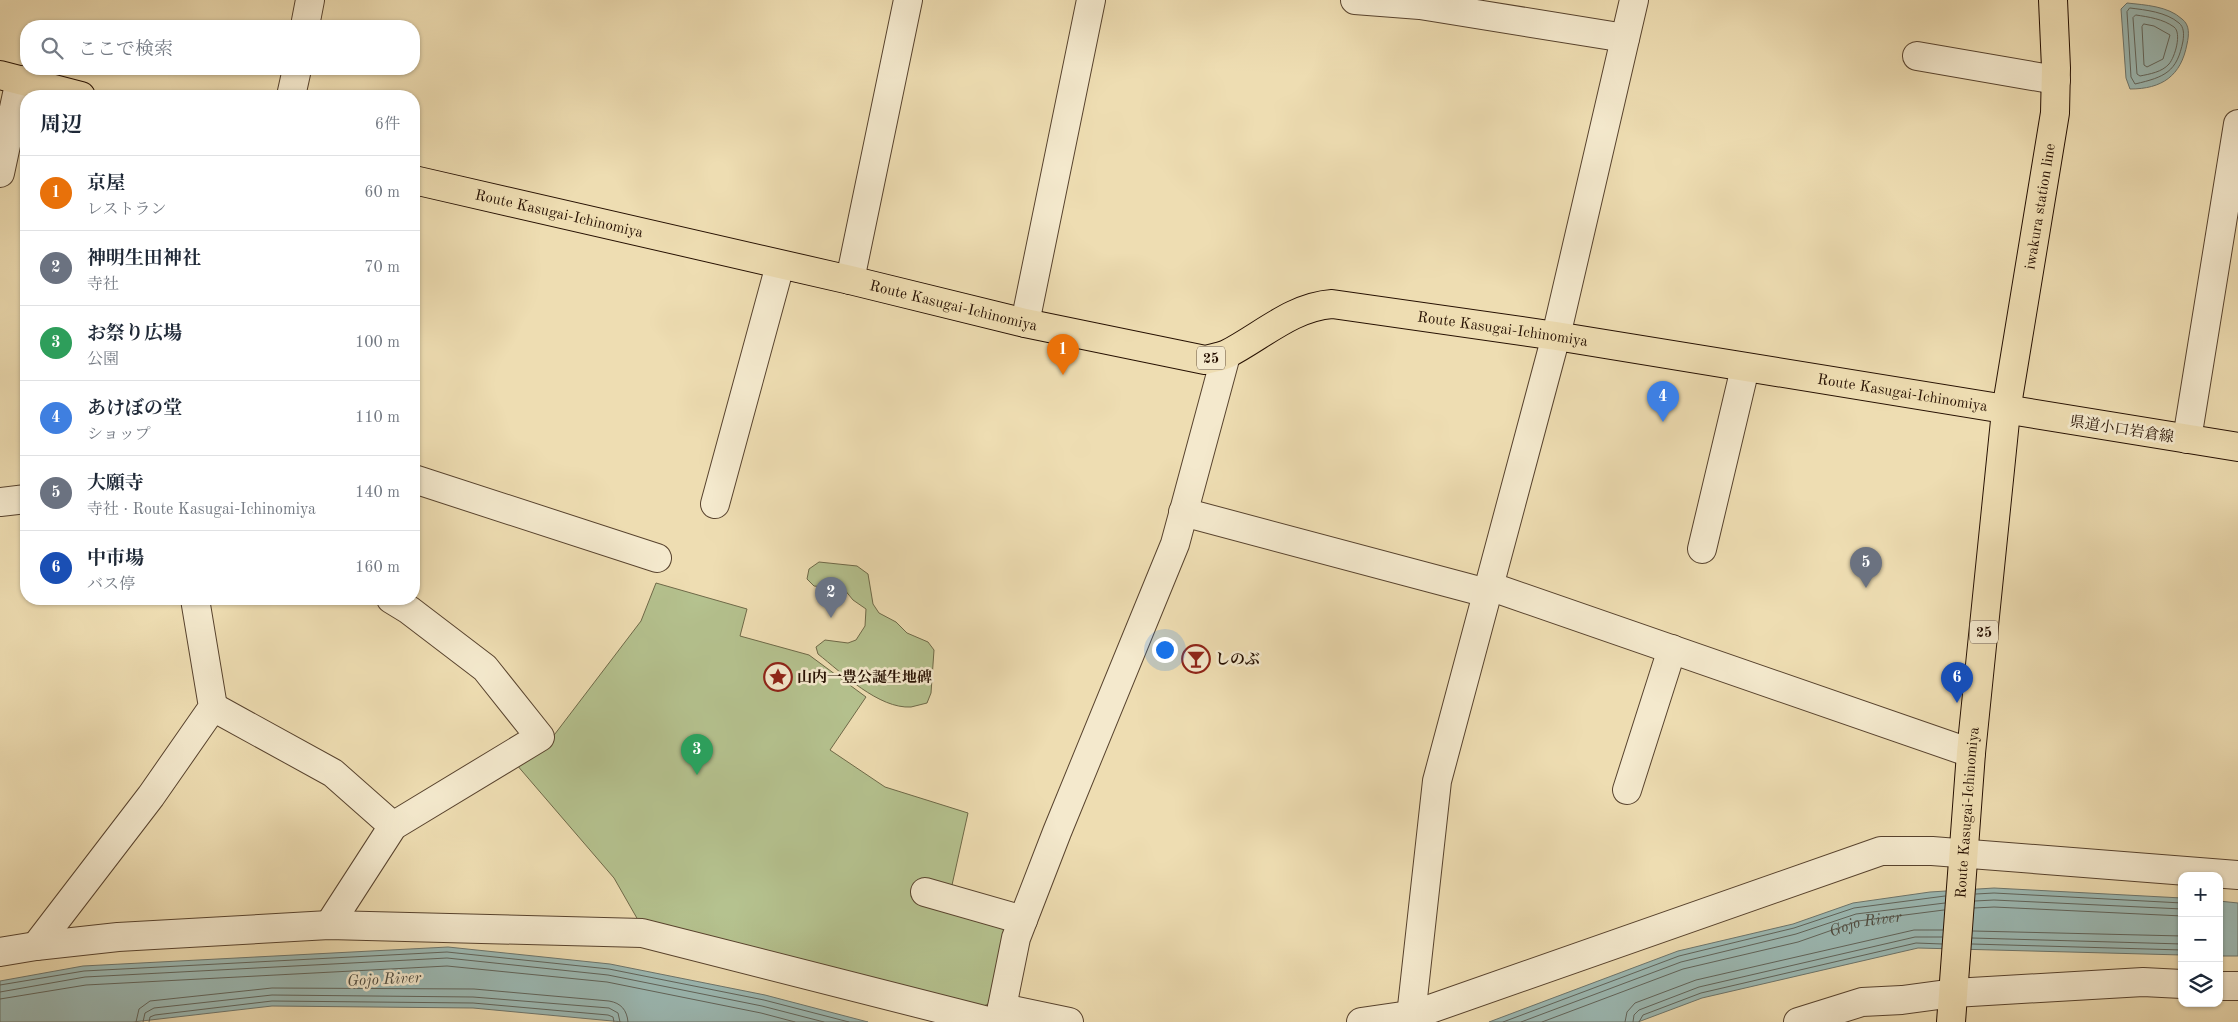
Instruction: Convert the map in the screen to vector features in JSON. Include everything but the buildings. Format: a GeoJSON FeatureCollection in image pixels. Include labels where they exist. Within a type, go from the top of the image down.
{"type":"FeatureCollection","features":[{"type":"Feature","properties":{"kind":"main road","name":"iwakura station line"},"geometry":{"type":"LineString","coordinates":[[2006,410],[2055,113],[2056,80],[2053,0]]}},
{"type":"Feature","properties":{"kind":"main road"},"geometry":{"type":"LineString","coordinates":[[10,78],[57,90]]}},
{"type":"Feature","properties":{"kind":"main road","name":"Route Kasugai-Ichinomiya"},"geometry":{"type":"LineString","coordinates":[[420,181],[850,280],[1025,323],[1205,360],[1226,355],[1291,316],[1314,305],[1332,304],[1556,336],[2006,410],[1971,753],[1951,1022]]}},
{"type":"Feature","properties":{"kind":"main road","name":"県道小口岩倉線"},"geometry":{"type":"LineString","coordinates":[[2006,410],[2238,447]]}},
{"type":"Feature","properties":{"kind":"street"},"geometry":{"type":"LineString","coordinates":[[306,20],[310,0]]}},
{"type":"Feature","properties":{"kind":"street"},"geometry":{"type":"LineString","coordinates":[[850,280],[908,0]]}},
{"type":"Feature","properties":{"kind":"street"},"geometry":{"type":"LineString","coordinates":[[1025,323],[1091,0]]}},
{"type":"Feature","properties":{"kind":"street"},"geometry":{"type":"LineString","coordinates":[[1355,0],[1420,5],[1625,38]]}},
{"type":"Feature","properties":{"kind":"street"},"geometry":{"type":"LineString","coordinates":[[1411,1016],[1437,781],[1556,336],[1634,0]]}},
{"type":"Feature","properties":{"kind":"street"},"geometry":{"type":"LineString","coordinates":[[1917,56],[2056,80]]}},
{"type":"Feature","properties":{"kind":"street"},"geometry":{"type":"LineString","coordinates":[[292,90],[295,75]]}},
{"type":"Feature","properties":{"kind":"street"},"geometry":{"type":"LineString","coordinates":[[0,173],[10,78]]}},
{"type":"Feature","properties":{"kind":"street"},"geometry":{"type":"LineString","coordinates":[[2187,439],[2238,124]]}},
{"type":"Feature","properties":{"kind":"street"},"geometry":{"type":"LineString","coordinates":[[715,504],[780,264]]}},
{"type":"Feature","properties":{"kind":"street"},"geometry":{"type":"LineString","coordinates":[[998,1017],[1016,938],[1174,544],[1226,355]]}},
{"type":"Feature","properties":{"kind":"street"},"geometry":{"type":"LineString","coordinates":[[1702,549],[1745,368]]}},
{"type":"Feature","properties":{"kind":"street"},"geometry":{"type":"LineString","coordinates":[[420,480],[657,558]]}},
{"type":"Feature","properties":{"kind":"street"},"geometry":{"type":"LineString","coordinates":[[0,502],[20,499]]}},
{"type":"Feature","properties":{"kind":"street"},"geometry":{"type":"LineString","coordinates":[[1183,512],[1488,590],[1672,649],[1971,753]]}},
{"type":"Feature","properties":{"kind":"street"},"geometry":{"type":"LineString","coordinates":[[36,946],[151,796],[213,707],[195,605]]}},
{"type":"Feature","properties":{"kind":"street"},"geometry":{"type":"LineString","coordinates":[[329,925],[393,826],[540,737],[485,668],[400,605]]}},
{"type":"Feature","properties":{"kind":"street"},"geometry":{"type":"LineString","coordinates":[[1627,790],[1672,649]]}},
{"type":"Feature","properties":{"kind":"street"},"geometry":{"type":"LineString","coordinates":[[213,707],[333,773],[393,826]]}},
{"type":"Feature","properties":{"kind":"street"},"geometry":{"type":"LineString","coordinates":[[1361,1022],[1411,1016],[1881,851],[1963,853],[2238,875]]}},
{"type":"Feature","properties":{"kind":"street"},"geometry":{"type":"LineString","coordinates":[[925,892],[1023,920]]}},
{"type":"Feature","properties":{"kind":"street"},"geometry":{"type":"LineString","coordinates":[[0,952],[118,937],[329,925],[642,933],[998,1017],[1069,1022]]}},
{"type":"Feature","properties":{"kind":"street"},"geometry":{"type":"LineString","coordinates":[[1798,1022],[1862,1002],[1898,1011],[1954,993],[2143,982],[2178,984]]}},
{"type":"Feature","properties":{"kind":"street"},"geometry":{"type":"LineString","coordinates":[[2223,986],[2238,986]]}},
{"type":"Feature","properties":{"kind":"green space"},"geometry":{"type":"Polygon","coordinates":[[[819,562],[857,566],[868,574],[873,604],[879,613],[896,622],[907,633],[928,642],[934,650],[931,693],[927,703],[911,707],[886,702],[850,680],[818,654],[816,647],[825,640],[848,643],[856,640],[865,626],[866,609],[853,600],[844,589],[814,586],[807,579],[809,569],[819,562]]]}},
{"type":"Feature","properties":{"kind":"green space"},"geometry":{"type":"Polygon","coordinates":[[[656,583],[747,609],[740,636],[809,655],[866,697],[830,750],[885,787],[968,813],[950,894],[998,922],[1007,933],[991,1003],[976,1009],[638,920],[614,878],[516,764],[545,747],[641,621],[656,583]]]}},
{"type":"Feature","properties":{"kind":"water"},"geometry":{"type":"Polygon","coordinates":[[[2127,3],[2170,11],[2185,21],[2188,27],[2187,44],[2180,65],[2175,72],[2161,83],[2130,89],[2126,78],[2121,9],[2127,3]]]}},
{"type":"Feature","properties":{"kind":"water","name":"Gojo River"},"geometry":{"type":"Polygon","coordinates":[[[1994,888],[2178,898],[2178,955],[1918,948],[1702,998],[1638,1022],[1489,1022],[1678,951],[1793,924],[1853,903],[1930,892],[1994,888]]]}},
{"type":"Feature","properties":{"kind":"water"},"geometry":{"type":"Polygon","coordinates":[[[2223,901],[2238,903],[2238,956],[2223,956],[2223,901]]]}},
{"type":"Feature","properties":{"kind":"water","name":"Gojo River"},"geometry":{"type":"Polygon","coordinates":[[[448,947],[610,964],[765,995],[868,1022],[623,1022],[473,1008],[272,1006],[133,1022],[0,1022],[0,981],[83,966],[448,947]]]}},
{"type":"Feature","properties":{"kind":"place","name":"京屋"},"geometry":{"type":"Point","coordinates":[1063,375]}},
{"type":"Feature","properties":{"kind":"place","name":"あけぼの堂"},"geometry":{"type":"Point","coordinates":[1663,422]}},
{"type":"Feature","properties":{"kind":"place","name":"大願寺"},"geometry":{"type":"Point","coordinates":[1866,588]}},
{"type":"Feature","properties":{"kind":"place","name":"神明生田神社"},"geometry":{"type":"Point","coordinates":[831,618]}},
{"type":"Feature","properties":{"kind":"place","name":"しのぶ"},"geometry":{"type":"Point","coordinates":[1196,659]}},
{"type":"Feature","properties":{"kind":"place","name":"山内一豊公誕生地碑"},"geometry":{"type":"Point","coordinates":[778,677]}},
{"type":"Feature","properties":{"kind":"place","name":"中市場"},"geometry":{"type":"Point","coordinates":[1957,703]}},
{"type":"Feature","properties":{"kind":"place","name":"お祭り広場"},"geometry":{"type":"Point","coordinates":[697,775]}}]}
